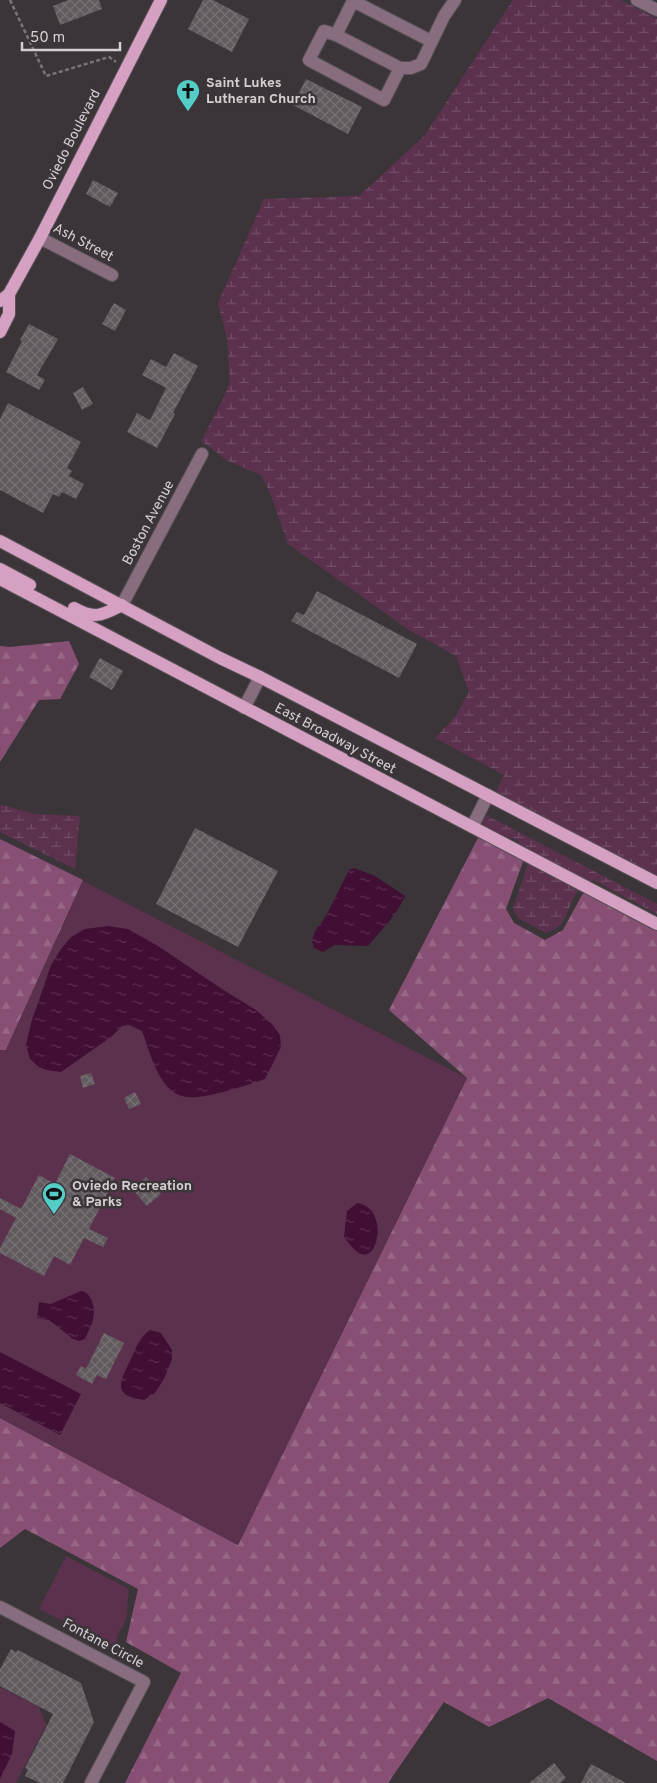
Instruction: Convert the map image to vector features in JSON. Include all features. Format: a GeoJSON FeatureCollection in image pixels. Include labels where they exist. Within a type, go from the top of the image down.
{"type":"FeatureCollection","features":[{"type":"Feature","properties":{"kind":"main road","name":"Oviedo Boulevard"},"geometry":{"type":"LineString","coordinates":[[0,332],[9,314],[5,298],[40,238],[161,0]]}},
{"type":"Feature","properties":{"kind":"main road","name":"East Broadway Street"},"geometry":{"type":"LineString","coordinates":[[0,541],[220,658],[657,883]]}},
{"type":"Feature","properties":{"kind":"main road"},"geometry":{"type":"LineString","coordinates":[[0,569],[91,616],[101,616],[122,605]]}},
{"type":"Feature","properties":{"kind":"main road","name":"East Broadway Street"},"geometry":{"type":"LineString","coordinates":[[0,579],[657,924]]}},
{"type":"Feature","properties":{"kind":"street"},"geometry":{"type":"LineString","coordinates":[[400,68],[384,100],[309,60],[324,31],[336,35],[400,68],[411,68],[420,64],[444,16],[455,0]]}},
{"type":"Feature","properties":{"kind":"street"},"geometry":{"type":"LineString","coordinates":[[637,0],[657,10]]}},
{"type":"Feature","properties":{"kind":"street"},"geometry":{"type":"LineString","coordinates":[[336,35],[353,1],[431,41]]}},
{"type":"Feature","properties":{"kind":"street","name":"Ash Street"},"geometry":{"type":"LineString","coordinates":[[40,238],[112,275]]}},
{"type":"Feature","properties":{"kind":"street","name":"Boston Avenue"},"geometry":{"type":"LineString","coordinates":[[122,605],[202,454]]}},
{"type":"Feature","properties":{"kind":"street"},"geometry":{"type":"LineString","coordinates":[[244,708],[260,677]]}},
{"type":"Feature","properties":{"kind":"street"},"geometry":{"type":"LineString","coordinates":[[472,827],[488,795]]}},
{"type":"Feature","properties":{"kind":"street","name":"Fontane Circle"},"geometry":{"type":"LineString","coordinates":[[0,1607],[144,1682],[91,1783]]}},
{"type":"Feature","properties":{"kind":"path"},"geometry":{"type":"LineString","coordinates":[[10,0],[46,76],[109,57],[117,63]]}},
{"type":"Feature","properties":{"kind":"green space"},"geometry":{"type":"Polygon","coordinates":[[[513,0],[621,0],[657,19],[657,887],[492,801],[504,775],[435,738],[455,717],[469,692],[456,656],[409,630],[288,544],[270,493],[261,475],[228,461],[201,441],[223,399],[230,381],[227,339],[218,303],[264,199],[359,196],[425,135],[513,0]]]}},
{"type":"Feature","properties":{"kind":"green space"},"geometry":{"type":"Polygon","coordinates":[[[69,641],[79,664],[60,699],[39,700],[0,762],[0,646],[10,647],[69,641]]]}},
{"type":"Feature","properties":{"kind":"green space"},"geometry":{"type":"Polygon","coordinates":[[[0,806],[35,814],[80,816],[75,869],[0,832],[0,806]]]}},
{"type":"Feature","properties":{"kind":"green space"},"geometry":{"type":"Polygon","coordinates":[[[486,815],[657,904],[657,914],[593,880],[586,883],[576,893],[564,919],[553,930],[546,933],[518,918],[513,908],[530,853],[517,840],[480,828],[486,815]]]}},
{"type":"Feature","properties":{"kind":"green space"},"geometry":{"type":"Polygon","coordinates":[[[480,834],[525,856],[506,909],[514,923],[545,940],[563,930],[582,895],[592,886],[657,921],[657,1761],[548,1698],[489,1727],[444,1702],[388,1783],[125,1783],[181,1673],[126,1642],[138,1589],[25,1529],[0,1548],[0,1418],[238,1545],[467,1078],[389,1010],[480,834]]]}},
{"type":"Feature","properties":{"kind":"green space"},"geometry":{"type":"Polygon","coordinates":[[[0,839],[83,880],[6,1050],[0,1050],[0,839]]]}},
{"type":"Feature","properties":{"kind":"green space","name":"Oviedo Recreation & Parks"},"geometry":{"type":"Polygon","coordinates":[[[83,881],[467,1078],[238,1545],[0,1418],[0,1050],[6,1050],[83,881]]]}},
{"type":"Feature","properties":{"kind":"green space"},"geometry":{"type":"Polygon","coordinates":[[[66,1556],[129,1589],[126,1620],[117,1636],[118,1644],[116,1648],[39,1609],[66,1556]]]}},
{"type":"Feature","properties":{"kind":"green space"},"geometry":{"type":"Polygon","coordinates":[[[0,1687],[39,1707],[46,1725],[16,1783],[0,1783],[0,1687]]]}},
{"type":"Feature","properties":{"kind":"water"},"geometry":{"type":"Polygon","coordinates":[[[354,868],[375,876],[405,896],[393,916],[368,946],[335,945],[323,952],[314,948],[312,941],[315,931],[326,916],[349,870],[354,868]]]}},
{"type":"Feature","properties":{"kind":"water"},"geometry":{"type":"Polygon","coordinates":[[[108,926],[128,929],[158,946],[256,1010],[272,1024],[280,1035],[281,1047],[265,1079],[215,1094],[195,1097],[180,1096],[169,1089],[161,1078],[154,1065],[142,1031],[129,1025],[122,1026],[111,1037],[61,1072],[39,1067],[30,1059],[26,1045],[31,1023],[51,965],[71,937],[85,929],[108,926]]]}},
{"type":"Feature","properties":{"kind":"water"},"geometry":{"type":"Polygon","coordinates":[[[357,1203],[367,1207],[377,1223],[378,1233],[376,1242],[373,1250],[368,1254],[358,1253],[344,1237],[347,1211],[357,1203]]]}},
{"type":"Feature","properties":{"kind":"water"},"geometry":{"type":"Polygon","coordinates":[[[81,1291],[88,1294],[94,1311],[92,1324],[85,1339],[79,1341],[73,1339],[49,1320],[37,1318],[39,1302],[51,1304],[81,1291]]]}},
{"type":"Feature","properties":{"kind":"water"},"geometry":{"type":"Polygon","coordinates":[[[150,1330],[161,1333],[172,1350],[172,1359],[164,1379],[155,1393],[144,1400],[126,1395],[122,1391],[121,1386],[124,1374],[136,1347],[143,1336],[150,1330]]]}},
{"type":"Feature","properties":{"kind":"water"},"geometry":{"type":"Polygon","coordinates":[[[0,1352],[81,1394],[60,1435],[0,1403],[0,1352]]]}},
{"type":"Feature","properties":{"kind":"water"},"geometry":{"type":"Polygon","coordinates":[[[0,1722],[15,1731],[12,1754],[0,1779],[0,1722]]]}},
{"type":"Feature","properties":{"kind":"building"},"geometry":{"type":"Polygon","coordinates":[[[68,0],[99,0],[102,9],[60,25],[53,6],[68,0]]]}},
{"type":"Feature","properties":{"kind":"building"},"geometry":{"type":"Polygon","coordinates":[[[203,0],[213,0],[249,19],[232,52],[188,29],[203,0]]]}},
{"type":"Feature","properties":{"kind":"building"},"geometry":{"type":"Polygon","coordinates":[[[306,79],[362,107],[348,134],[293,105],[306,79]]]}},
{"type":"Feature","properties":{"kind":"building"},"geometry":{"type":"Polygon","coordinates":[[[93,180],[118,193],[110,207],[86,194],[93,180]]]}},
{"type":"Feature","properties":{"kind":"building"},"geometry":{"type":"Polygon","coordinates":[[[114,303],[126,310],[115,331],[102,324],[114,303]]]}},
{"type":"Feature","properties":{"kind":"building"},"geometry":{"type":"Polygon","coordinates":[[[29,324],[58,339],[37,375],[45,380],[39,390],[6,372],[29,324]]]}},
{"type":"Feature","properties":{"kind":"building"},"geometry":{"type":"Polygon","coordinates":[[[174,353],[198,366],[157,448],[127,432],[137,413],[150,420],[166,388],[142,375],[151,359],[166,367],[174,353]]]}},
{"type":"Feature","properties":{"kind":"building"},"geometry":{"type":"Polygon","coordinates":[[[83,387],[93,404],[82,410],[73,393],[83,387]]]}},
{"type":"Feature","properties":{"kind":"building"},"geometry":{"type":"Polygon","coordinates":[[[8,403],[81,442],[67,468],[72,471],[69,476],[84,484],[76,499],[62,492],[59,497],[53,494],[43,513],[0,490],[0,419],[8,403]]]}},
{"type":"Feature","properties":{"kind":"building"},"geometry":{"type":"Polygon","coordinates":[[[317,591],[417,644],[399,678],[291,621],[297,612],[304,615],[317,591]]]}},
{"type":"Feature","properties":{"kind":"building"},"geometry":{"type":"Polygon","coordinates":[[[100,658],[123,671],[112,690],[89,677],[100,658]]]}},
{"type":"Feature","properties":{"kind":"building"},"geometry":{"type":"Polygon","coordinates":[[[195,828],[278,871],[238,947],[156,904],[195,828]]]}},
{"type":"Feature","properties":{"kind":"building"},"geometry":{"type":"Polygon","coordinates":[[[91,1073],[95,1084],[83,1088],[80,1076],[91,1073]]]}},
{"type":"Feature","properties":{"kind":"building"},"geometry":{"type":"Polygon","coordinates":[[[135,1092],[141,1104],[129,1109],[124,1098],[135,1092]]]}},
{"type":"Feature","properties":{"kind":"building","name":"Oviedo Recreation & Parks"},"geometry":{"type":"Polygon","coordinates":[[[70,1154],[115,1178],[89,1229],[108,1238],[103,1247],[84,1238],[70,1265],[54,1256],[44,1276],[0,1253],[0,1248],[16,1218],[0,1209],[0,1198],[21,1209],[39,1175],[55,1184],[70,1154]]]}},
{"type":"Feature","properties":{"kind":"building"},"geometry":{"type":"Polygon","coordinates":[[[146,1177],[161,1194],[147,1206],[132,1189],[146,1177]]]}},
{"type":"Feature","properties":{"kind":"building"},"geometry":{"type":"Polygon","coordinates":[[[104,1333],[124,1343],[106,1379],[97,1375],[92,1384],[76,1375],[81,1366],[86,1369],[104,1333]]]}},
{"type":"Feature","properties":{"kind":"building"},"geometry":{"type":"Polygon","coordinates":[[[11,1649],[16,1652],[18,1650],[81,1683],[94,1722],[63,1783],[40,1783],[25,1776],[28,1770],[25,1768],[53,1714],[0,1686],[0,1669],[11,1649]]]}},
{"type":"Feature","properties":{"kind":"building"},"geometry":{"type":"Polygon","coordinates":[[[554,1763],[566,1778],[560,1783],[529,1783],[554,1763]]]}},
{"type":"Feature","properties":{"kind":"building"},"geometry":{"type":"Polygon","coordinates":[[[591,1764],[626,1783],[581,1783],[591,1764]]]}},
{"type":"Feature","properties":{"kind":"place","name":"Saint Lukes Lutheran Church"},"geometry":{"type":"Point","coordinates":[188,112]}},
{"type":"Feature","properties":{"kind":"place","name":"Oviedo Recreation & Parks"},"geometry":{"type":"Point","coordinates":[54,1215]}}]}
